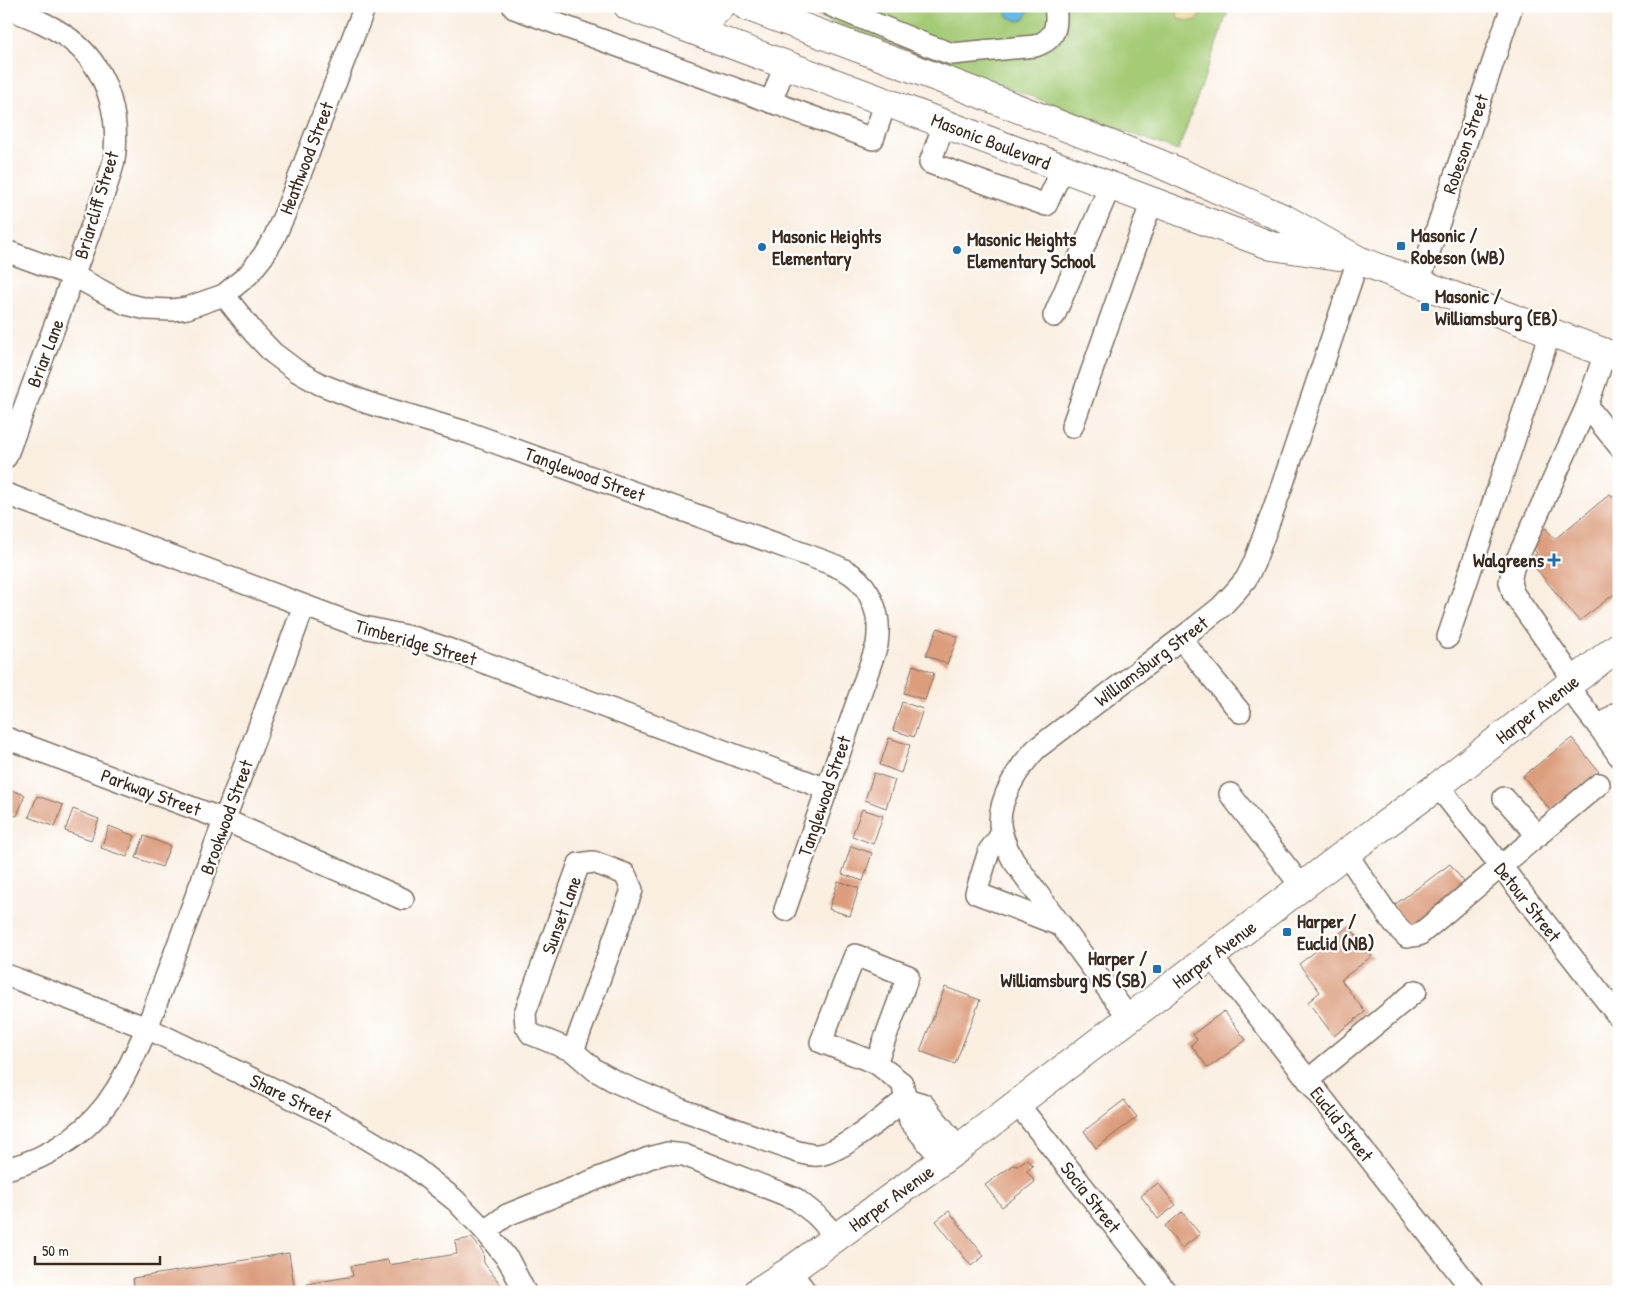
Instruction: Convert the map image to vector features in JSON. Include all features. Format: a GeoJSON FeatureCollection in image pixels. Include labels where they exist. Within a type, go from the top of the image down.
{"type":"FeatureCollection","features":[{"type":"Feature","properties":{"kind":"main road","name":"Masonic Boulevard"},"geometry":{"type":"LineString","coordinates":[[628,6],[1272,246],[1358,260]]}},
{"type":"Feature","properties":{"kind":"main road"},"geometry":{"type":"LineString","coordinates":[[664,6],[697,18],[711,16],[721,6]]}},
{"type":"Feature","properties":{"kind":"main road","name":"Masonic Boulevard"},"geometry":{"type":"LineString","coordinates":[[746,6],[1158,163],[1285,219],[1358,260],[1612,356]]}},
{"type":"Feature","properties":{"kind":"main road"},"geometry":{"type":"LineString","coordinates":[[944,124],[954,110],[969,101],[996,100]]}},
{"type":"Feature","properties":{"kind":"main road"},"geometry":{"type":"LineString","coordinates":[[1045,119],[1062,147],[1063,168]]}},
{"type":"Feature","properties":{"kind":"main road"},"geometry":{"type":"LineString","coordinates":[[1152,202],[1161,181],[1158,163]]}},
{"type":"Feature","properties":{"kind":"main road","name":"Harper Avenue"},"geometry":{"type":"LineString","coordinates":[[757,1292],[798,1282],[837,1237],[951,1154],[1346,853],[1438,786],[1619,646]]}},
{"type":"Feature","properties":{"kind":"street","name":"Heathwood Street"},"geometry":{"type":"LineString","coordinates":[[224,295],[248,275],[274,238],[290,202],[365,6]]}},
{"type":"Feature","properties":{"kind":"street"},"geometry":{"type":"LineString","coordinates":[[515,6],[514,8],[873,139],[886,102]]}},
{"type":"Feature","properties":{"kind":"street"},"geometry":{"type":"LineString","coordinates":[[832,6],[952,54],[1035,46],[1043,43],[1050,38],[1054,31],[1056,23],[1055,6]]}},
{"type":"Feature","properties":{"kind":"street","name":"Robeson Street"},"geometry":{"type":"LineString","coordinates":[[1419,282],[1512,6]]}},
{"type":"Feature","properties":{"kind":"street","name":"Briarcliff Street"},"geometry":{"type":"LineString","coordinates":[[6,8],[57,30],[78,45],[94,65],[102,79],[115,117],[116,140],[114,162],[74,276]]}},
{"type":"Feature","properties":{"kind":"street"},"geometry":{"type":"LineString","coordinates":[[771,102],[785,65]]}},
{"type":"Feature","properties":{"kind":"street"},"geometry":{"type":"LineString","coordinates":[[944,124],[930,163],[1046,205],[1063,168]]}},
{"type":"Feature","properties":{"kind":"street"},"geometry":{"type":"LineString","coordinates":[[1054,316],[1110,186]]}},
{"type":"Feature","properties":{"kind":"street"},"geometry":{"type":"LineString","coordinates":[[1072,428],[1152,202]]}},
{"type":"Feature","properties":{"kind":"street"},"geometry":{"type":"LineString","coordinates":[[6,251],[74,276],[126,304],[147,309],[172,310],[187,308],[224,295]]}},
{"type":"Feature","properties":{"kind":"street","name":"Williamsburg Street"},"geometry":{"type":"LineString","coordinates":[[1129,1018],[1006,847],[1000,822],[1003,806],[1009,788],[1026,760],[1036,749],[1221,607],[1246,579],[1254,563],[1283,483],[1358,260]]}},
{"type":"Feature","properties":{"kind":"street","name":"Briar Lane"},"geometry":{"type":"LineString","coordinates":[[6,457],[74,276]]}},
{"type":"Feature","properties":{"kind":"street","name":"Tanglewood Street"},"geometry":{"type":"LineString","coordinates":[[224,295],[254,333],[273,353],[297,372],[320,384],[368,403],[470,433],[818,558],[851,573],[862,583],[878,616],[877,645],[785,910]]}},
{"type":"Feature","properties":{"kind":"street"},"geometry":{"type":"LineString","coordinates":[[1448,637],[1550,333]]}},
{"type":"Feature","properties":{"kind":"street"},"geometry":{"type":"LineString","coordinates":[[1612,356],[1513,568],[1510,582],[1514,593],[1599,728],[1619,756]]}},
{"type":"Feature","properties":{"kind":"street"},"geometry":{"type":"LineString","coordinates":[[1587,406],[1619,446]]}},
{"type":"Feature","properties":{"kind":"street","name":"Timberidge Street"},"geometry":{"type":"LineString","coordinates":[[6,494],[359,626],[415,638],[446,648],[827,789]]}},
{"type":"Feature","properties":{"kind":"street","name":"Brookwood Street"},"geometry":{"type":"LineString","coordinates":[[6,1169],[44,1156],[83,1130],[99,1114],[116,1090],[147,1028],[304,606]]}},
{"type":"Feature","properties":{"kind":"street"},"geometry":{"type":"LineString","coordinates":[[1181,639],[1240,712]]}},
{"type":"Feature","properties":{"kind":"street"},"geometry":{"type":"LineString","coordinates":[[1599,728],[1619,712]]}},
{"type":"Feature","properties":{"kind":"street","name":"Parkway Street"},"geometry":{"type":"LineString","coordinates":[[6,738],[225,820],[403,899]]}},
{"type":"Feature","properties":{"kind":"street"},"geometry":{"type":"LineString","coordinates":[[1346,853],[1394,924],[1407,937],[1419,935],[1599,784]]}},
{"type":"Feature","properties":{"kind":"street","name":"Detour Street"},"geometry":{"type":"LineString","coordinates":[[1438,786],[1619,1017]]}},
{"type":"Feature","properties":{"kind":"street"},"geometry":{"type":"LineString","coordinates":[[1230,794],[1302,887]]}},
{"type":"Feature","properties":{"kind":"street"},"geometry":{"type":"LineString","coordinates":[[1504,798],[1538,836]]}},
{"type":"Feature","properties":{"kind":"street"},"geometry":{"type":"LineString","coordinates":[[1002,834],[989,852],[976,893],[1062,926]]}},
{"type":"Feature","properties":{"kind":"street","name":"Sunset Lane"},"geometry":{"type":"LineString","coordinates":[[573,1051],[632,890],[625,874],[593,862],[579,864],[525,1013],[526,1026],[531,1034],[573,1051],[594,1070],[626,1087],[686,1112],[798,1152],[816,1155],[832,1152],[906,1098]]}},
{"type":"Feature","properties":{"kind":"street"},"geometry":{"type":"LineString","coordinates":[[876,1063],[908,976],[855,955],[821,1042],[876,1063],[902,1083],[910,1121],[951,1154]]}},
{"type":"Feature","properties":{"kind":"street","name":"Euclid Street"},"geometry":{"type":"LineString","coordinates":[[1211,956],[1474,1292]]}},
{"type":"Feature","properties":{"kind":"street","name":"Share Street"},"geometry":{"type":"LineString","coordinates":[[6,975],[147,1028],[333,1118],[411,1165],[455,1200],[485,1231],[509,1261],[525,1292]]}},
{"type":"Feature","properties":{"kind":"street"},"geometry":{"type":"LineString","coordinates":[[1308,1080],[1416,991]]}},
{"type":"Feature","properties":{"kind":"street","name":"Socia Street"},"geometry":{"type":"LineString","coordinates":[[1017,1103],[1166,1292]]}},
{"type":"Feature","properties":{"kind":"street"},"geometry":{"type":"LineString","coordinates":[[485,1231],[507,1214],[649,1158],[667,1153],[684,1155],[796,1199],[816,1215],[837,1237]]}},
{"type":"Feature","properties":{"kind":"green space"},"geometry":{"type":"Polygon","coordinates":[[[788,6],[1230,6],[1178,151],[788,6]]]}},
{"type":"Feature","properties":{"kind":"sand"},"geometry":{"type":"Polygon","coordinates":[[[1165,6],[1197,6],[1200,14],[1197,20],[1179,19],[1178,9],[1165,6]]]}},
{"type":"Feature","properties":{"kind":"water"},"geometry":{"type":"Polygon","coordinates":[[[1003,6],[1031,6],[1025,18],[1018,21],[1009,17],[1003,6]]]}},
{"type":"Feature","properties":{"kind":"building","name":"Walgreens"},"geometry":{"type":"Polygon","coordinates":[[[1610,494],[1619,504],[1619,594],[1617,592],[1579,621],[1529,560],[1537,553],[1528,542],[1545,528],[1555,539],[1610,494]]]}},
{"type":"Feature","properties":{"kind":"building"},"geometry":{"type":"Polygon","coordinates":[[[938,628],[958,637],[947,664],[926,655],[938,628]]]}},
{"type":"Feature","properties":{"kind":"building"},"geometry":{"type":"Polygon","coordinates":[[[913,665],[934,673],[925,700],[904,693],[913,665]]]}},
{"type":"Feature","properties":{"kind":"building"},"geometry":{"type":"Polygon","coordinates":[[[902,702],[923,709],[914,737],[893,730],[902,702]]]}},
{"type":"Feature","properties":{"kind":"building"},"geometry":{"type":"Polygon","coordinates":[[[889,738],[910,745],[901,773],[880,765],[889,738]]]}},
{"type":"Feature","properties":{"kind":"building"},"geometry":{"type":"Polygon","coordinates":[[[1572,738],[1599,772],[1550,810],[1523,776],[1572,738]]]}},
{"type":"Feature","properties":{"kind":"building"},"geometry":{"type":"Polygon","coordinates":[[[874,773],[895,780],[886,808],[865,800],[874,773]]]}},
{"type":"Feature","properties":{"kind":"building"},"geometry":{"type":"Polygon","coordinates":[[[6,788],[25,795],[17,816],[6,812],[6,788]]]}},
{"type":"Feature","properties":{"kind":"building"},"geometry":{"type":"Polygon","coordinates":[[[37,796],[63,805],[55,827],[29,817],[37,796]]]}},
{"type":"Feature","properties":{"kind":"building"},"geometry":{"type":"Polygon","coordinates":[[[73,809],[99,819],[91,840],[65,831],[73,809]]]}},
{"type":"Feature","properties":{"kind":"building"},"geometry":{"type":"Polygon","coordinates":[[[862,809],[883,816],[873,844],[852,836],[862,809]]]}},
{"type":"Feature","properties":{"kind":"building"},"geometry":{"type":"Polygon","coordinates":[[[109,826],[135,836],[127,857],[101,848],[109,826]]]}},
{"type":"Feature","properties":{"kind":"building"},"geometry":{"type":"Polygon","coordinates":[[[144,836],[170,846],[162,867],[136,858],[144,836]]]}},
{"type":"Feature","properties":{"kind":"building"},"geometry":{"type":"Polygon","coordinates":[[[851,846],[872,853],[863,881],[842,874],[851,846]]]}},
{"type":"Feature","properties":{"kind":"building"},"geometry":{"type":"Polygon","coordinates":[[[1450,864],[1467,886],[1409,928],[1393,906],[1450,864]]]}},
{"type":"Feature","properties":{"kind":"building"},"geometry":{"type":"Polygon","coordinates":[[[838,881],[859,888],[850,916],[829,909],[838,881]]]}},
{"type":"Feature","properties":{"kind":"building"},"geometry":{"type":"Polygon","coordinates":[[[1349,926],[1372,956],[1341,980],[1365,1012],[1334,1036],[1308,1002],[1320,992],[1299,964],[1349,926]]]}},
{"type":"Feature","properties":{"kind":"building"},"geometry":{"type":"Polygon","coordinates":[[[945,987],[980,1000],[955,1064],[920,1051],[945,987]]]}},
{"type":"Feature","properties":{"kind":"building"},"geometry":{"type":"Polygon","coordinates":[[[1224,1011],[1246,1040],[1208,1068],[1191,1045],[1197,1040],[1193,1034],[1224,1011]]]}},
{"type":"Feature","properties":{"kind":"building"},"geometry":{"type":"Polygon","coordinates":[[[1124,1100],[1137,1117],[1096,1148],[1084,1131],[1124,1100]]]}},
{"type":"Feature","properties":{"kind":"building"},"geometry":{"type":"Polygon","coordinates":[[[1027,1159],[1033,1166],[1027,1171],[1035,1182],[1002,1207],[985,1185],[1013,1165],[1017,1166],[1027,1159]]]}},
{"type":"Feature","properties":{"kind":"building"},"geometry":{"type":"Polygon","coordinates":[[[1158,1183],[1176,1205],[1158,1219],[1141,1196],[1158,1183]]]}},
{"type":"Feature","properties":{"kind":"building"},"geometry":{"type":"Polygon","coordinates":[[[949,1211],[984,1256],[971,1266],[936,1221],[949,1211]]]}},
{"type":"Feature","properties":{"kind":"building"},"geometry":{"type":"Polygon","coordinates":[[[1182,1212],[1200,1234],[1182,1248],[1165,1226],[1182,1212]]]}},
{"type":"Feature","properties":{"kind":"building"},"geometry":{"type":"Polygon","coordinates":[[[472,1238],[483,1252],[484,1263],[504,1289],[489,1292],[309,1292],[307,1284],[353,1276],[351,1266],[388,1260],[389,1265],[457,1254],[455,1241],[472,1238]]]}},
{"type":"Feature","properties":{"kind":"building"},"geometry":{"type":"Polygon","coordinates":[[[289,1253],[295,1292],[135,1292],[133,1278],[289,1253]]]}},
{"type":"Feature","properties":{"kind":"place","name":"Masonic / Robeson (WB)"},"geometry":{"type":"Point","coordinates":[1401,246]}},
{"type":"Feature","properties":{"kind":"place","name":"Masonic Heights Elementary"},"geometry":{"type":"Point","coordinates":[762,247]}},
{"type":"Feature","properties":{"kind":"place","name":"Masonic Heights Elementary School"},"geometry":{"type":"Point","coordinates":[957,250]}},
{"type":"Feature","properties":{"kind":"place","name":"Masonic / Williamsburg (EB)"},"geometry":{"type":"Point","coordinates":[1425,307]}},
{"type":"Feature","properties":{"kind":"place","name":"Walgreens"},"geometry":{"type":"Point","coordinates":[1554,560]}},
{"type":"Feature","properties":{"kind":"place","name":"Harper / Euclid (NB)"},"geometry":{"type":"Point","coordinates":[1287,932]}},
{"type":"Feature","properties":{"kind":"place","name":"Harper / Williamsburg NS (SB)"},"geometry":{"type":"Point","coordinates":[1157,969]}}]}
